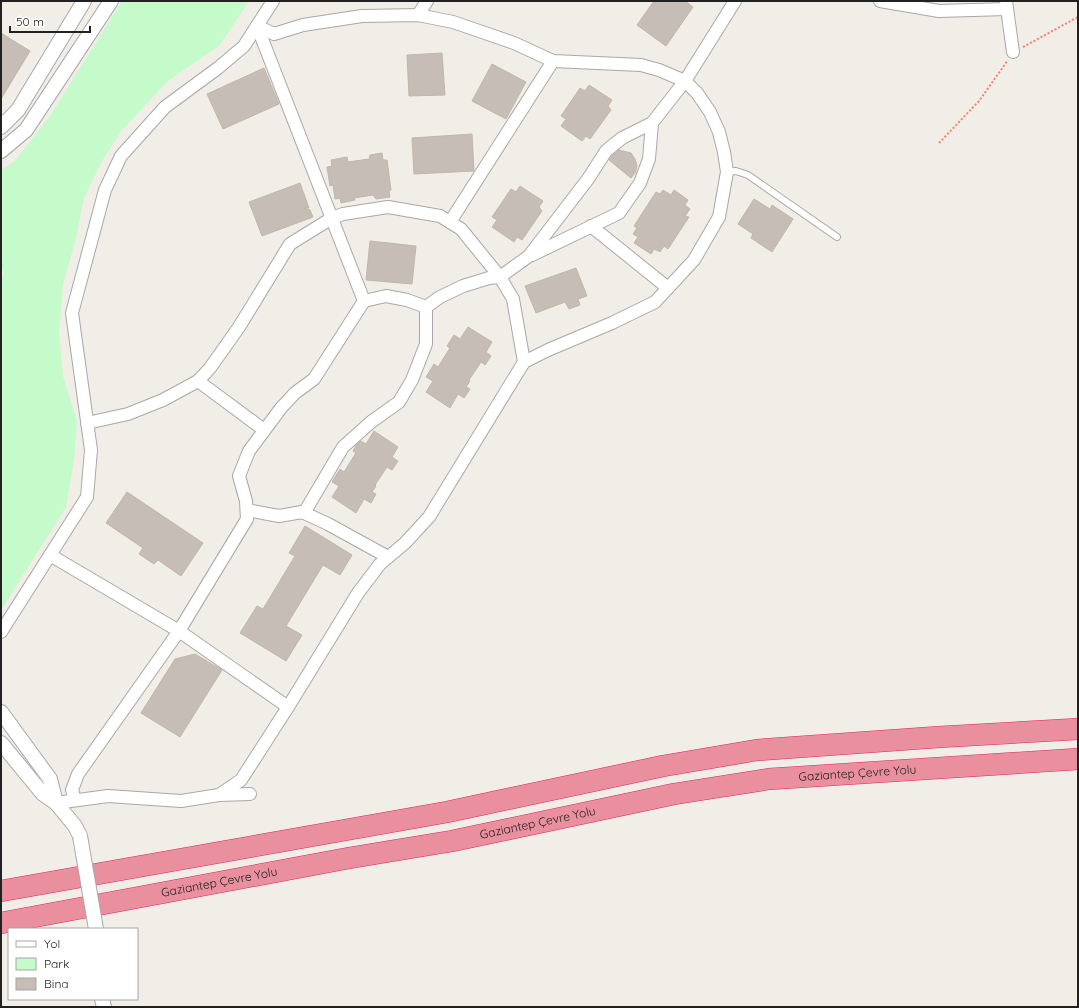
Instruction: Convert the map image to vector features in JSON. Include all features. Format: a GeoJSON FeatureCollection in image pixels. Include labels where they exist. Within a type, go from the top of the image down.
{"type":"FeatureCollection","features":[{"type":"Feature","properties":{"kind":"highway"},"geometry":{"type":"LineString","coordinates":[[1011,733],[1069,717],[1078,716]]}},
{"type":"Feature","properties":{"kind":"highway"},"geometry":{"type":"LineString","coordinates":[[1,891],[447,812],[663,766],[757,750],[1078,729]]}},
{"type":"Feature","properties":{"kind":"highway","name":"Gaziantep Çevre Yolu"},"geometry":{"type":"LineString","coordinates":[[1,922],[350,858],[452,841],[674,794],[769,779],[1078,759]]}},
{"type":"Feature","properties":{"kind":"street"},"geometry":{"type":"LineString","coordinates":[[1,127],[18,110],[84,1]]}},
{"type":"Feature","properties":{"kind":"street"},"geometry":{"type":"LineString","coordinates":[[1,151],[26,130],[111,1]]}},
{"type":"Feature","properties":{"kind":"street"},"geometry":{"type":"LineString","coordinates":[[1,632],[87,497],[91,450],[72,313],[89,244],[105,190],[121,156],[165,107],[218,68],[244,46],[273,1]]}},
{"type":"Feature","properties":{"kind":"street"},"geometry":{"type":"LineString","coordinates":[[418,15],[427,1]]}},
{"type":"Feature","properties":{"kind":"street"},"geometry":{"type":"LineString","coordinates":[[529,256],[588,179],[606,151],[622,138],[652,123],[685,81],[735,1]]}},
{"type":"Feature","properties":{"kind":"street"},"geometry":{"type":"LineString","coordinates":[[880,1],[939,12],[1006,5],[1013,52]]}},
{"type":"Feature","properties":{"kind":"street"},"geometry":{"type":"LineString","coordinates":[[219,795],[241,780],[358,593],[380,564],[405,543],[429,517],[524,362],[655,302],[694,260],[719,217],[727,172],[724,152],[716,125],[697,94],[685,81],[659,70],[641,65],[553,61],[514,44],[453,22],[418,15],[362,16],[303,25],[274,34],[257,26]]}},
{"type":"Feature","properties":{"kind":"street"},"geometry":{"type":"LineString","coordinates":[[257,26],[364,301]]}},
{"type":"Feature","properties":{"kind":"street"},"geometry":{"type":"LineString","coordinates":[[450,222],[553,61]]}},
{"type":"Feature","properties":{"kind":"street"},"geometry":{"type":"LineString","coordinates":[[426,307],[440,297],[463,286],[489,278],[500,277],[529,256],[619,213],[640,183],[649,159],[652,123]]}},
{"type":"Feature","properties":{"kind":"street"},"geometry":{"type":"LineString","coordinates":[[87,423],[128,414],[163,400],[198,381],[210,368],[239,327],[290,244],[332,218],[343,214],[388,207],[440,216],[461,229],[500,277],[513,299],[524,362]]}},
{"type":"Feature","properties":{"kind":"street"},"geometry":{"type":"LineString","coordinates":[[591,226],[668,288]]}},
{"type":"Feature","properties":{"kind":"street"},"geometry":{"type":"LineString","coordinates":[[75,800],[72,790],[78,774],[178,631],[247,519],[246,501],[239,476],[249,451],[280,408],[295,393],[314,379],[364,301],[386,296],[407,300],[426,307]]}},
{"type":"Feature","properties":{"kind":"street"},"geometry":{"type":"LineString","coordinates":[[304,513],[343,447],[371,422],[399,402],[412,380],[426,344],[426,307]]}},
{"type":"Feature","properties":{"kind":"street"},"geometry":{"type":"LineString","coordinates":[[198,381],[264,430]]}},
{"type":"Feature","properties":{"kind":"street"},"geometry":{"type":"LineString","coordinates":[[247,510],[279,516],[302,512],[328,524],[388,557]]}},
{"type":"Feature","properties":{"kind":"street"},"geometry":{"type":"LineString","coordinates":[[50,555],[178,631],[288,707]]}},
{"type":"Feature","properties":{"kind":"street"},"geometry":{"type":"LineString","coordinates":[[1,712],[50,779],[56,803]]}},
{"type":"Feature","properties":{"kind":"street"},"geometry":{"type":"LineString","coordinates":[[1,743],[43,794],[56,803],[75,826],[80,836],[96,928]]}},
{"type":"Feature","properties":{"kind":"street"},"geometry":{"type":"LineString","coordinates":[[56,803],[108,796],[181,801],[219,795],[250,794]]}},
{"type":"Feature","properties":{"kind":"lane"},"geometry":{"type":"LineString","coordinates":[[727,172],[736,171],[748,175],[837,237]]}},
{"type":"Feature","properties":{"kind":"path"},"geometry":{"type":"LineString","coordinates":[[939,143],[978,101],[1013,52],[1078,17]]}},
{"type":"Feature","properties":{"kind":"green space"},"geometry":{"type":"Polygon","coordinates":[[[122,1],[249,1],[219,46],[168,81],[122,130],[102,161],[84,198],[76,238],[63,285],[59,332],[63,376],[77,422],[74,460],[66,507],[1,610],[1,284],[4,272],[1,266],[1,170],[14,162],[50,116],[122,1]]]}},
{"type":"Feature","properties":{"kind":"building"},"geometry":{"type":"Polygon","coordinates":[[[654,1],[685,1],[693,7],[666,46],[637,25],[654,1]]]}},
{"type":"Feature","properties":{"kind":"building"},"geometry":{"type":"Polygon","coordinates":[[[1,33],[30,51],[1,99],[1,33]]]}},
{"type":"Feature","properties":{"kind":"building"},"geometry":{"type":"Polygon","coordinates":[[[442,53],[445,95],[409,96],[407,55],[442,53]]]}},
{"type":"Feature","properties":{"kind":"building"},"geometry":{"type":"Polygon","coordinates":[[[492,64],[526,82],[506,119],[472,101],[492,64]]]}},
{"type":"Feature","properties":{"kind":"building"},"geometry":{"type":"Polygon","coordinates":[[[264,68],[279,104],[223,129],[207,94],[264,68]]]}},
{"type":"Feature","properties":{"kind":"building"},"geometry":{"type":"Polygon","coordinates":[[[589,85],[612,100],[608,106],[611,110],[590,139],[586,136],[582,141],[561,126],[566,119],[561,116],[580,88],[585,91],[589,85]]]}},
{"type":"Feature","properties":{"kind":"building"},"geometry":{"type":"Polygon","coordinates":[[[472,134],[474,171],[414,174],[412,138],[472,134]]]}},
{"type":"Feature","properties":{"kind":"building"},"geometry":{"type":"Polygon","coordinates":[[[619,150],[631,153],[635,159],[637,166],[635,173],[631,178],[609,160],[619,150]]]}},
{"type":"Feature","properties":{"kind":"building"},"geometry":{"type":"Polygon","coordinates":[[[382,153],[383,160],[387,160],[391,190],[389,191],[390,197],[376,199],[373,195],[354,198],[355,200],[341,203],[340,198],[335,199],[333,185],[330,186],[327,167],[332,166],[331,160],[347,157],[348,162],[369,159],[370,155],[382,153]]]}},
{"type":"Feature","properties":{"kind":"building"},"geometry":{"type":"Polygon","coordinates":[[[300,183],[309,208],[304,208],[310,210],[313,217],[262,236],[249,202],[300,183]]]}},
{"type":"Feature","properties":{"kind":"building"},"geometry":{"type":"Polygon","coordinates":[[[520,186],[543,201],[539,207],[542,211],[522,240],[517,237],[514,242],[492,227],[497,220],[492,217],[511,189],[516,192],[520,186]]]}},
{"type":"Feature","properties":{"kind":"building"},"geometry":{"type":"Polygon","coordinates":[[[663,190],[671,195],[674,190],[688,200],[685,205],[690,209],[685,216],[689,217],[668,249],[664,246],[660,252],[654,249],[651,254],[634,243],[638,237],[633,234],[637,228],[634,226],[656,192],[660,194],[663,190]]]}},
{"type":"Feature","properties":{"kind":"building"},"geometry":{"type":"Polygon","coordinates":[[[754,199],[770,209],[772,205],[793,219],[772,252],[751,238],[753,234],[738,224],[754,199]]]}},
{"type":"Feature","properties":{"kind":"building"},"geometry":{"type":"Polygon","coordinates":[[[370,241],[416,246],[412,284],[366,280],[370,241]]]}},
{"type":"Feature","properties":{"kind":"building"},"geometry":{"type":"Polygon","coordinates":[[[576,268],[587,296],[578,299],[580,305],[569,309],[565,302],[536,313],[525,286],[576,268]]]}},
{"type":"Feature","properties":{"kind":"building"},"geometry":{"type":"Polygon","coordinates":[[[468,327],[492,342],[486,352],[491,356],[485,365],[481,362],[469,380],[470,381],[466,387],[470,389],[464,398],[458,394],[450,408],[426,392],[433,381],[426,377],[434,364],[438,367],[450,348],[447,346],[454,335],[460,339],[468,327]]]}},
{"type":"Feature","properties":{"kind":"building"},"geometry":{"type":"Polygon","coordinates":[[[374,431],[398,447],[392,457],[398,461],[392,470],[387,467],[375,485],[376,486],[372,492],[376,494],[371,503],[364,499],[356,513],[332,497],[339,486],[332,482],[340,469],[344,472],[356,453],[353,451],[357,444],[361,441],[366,444],[374,431]]]}},
{"type":"Feature","properties":{"kind":"building"},"geometry":{"type":"Polygon","coordinates":[[[127,492],[203,543],[181,576],[158,560],[154,564],[139,554],[143,548],[106,523],[127,492]]]}},
{"type":"Feature","properties":{"kind":"building"},"geometry":{"type":"Polygon","coordinates":[[[305,526],[352,555],[340,575],[323,565],[286,626],[302,635],[286,661],[240,633],[257,606],[263,609],[295,556],[289,553],[305,526]]]}},
{"type":"Feature","properties":{"kind":"building"},"geometry":{"type":"Polygon","coordinates":[[[195,654],[222,670],[180,737],[141,713],[175,659],[195,654]]]}}]}
